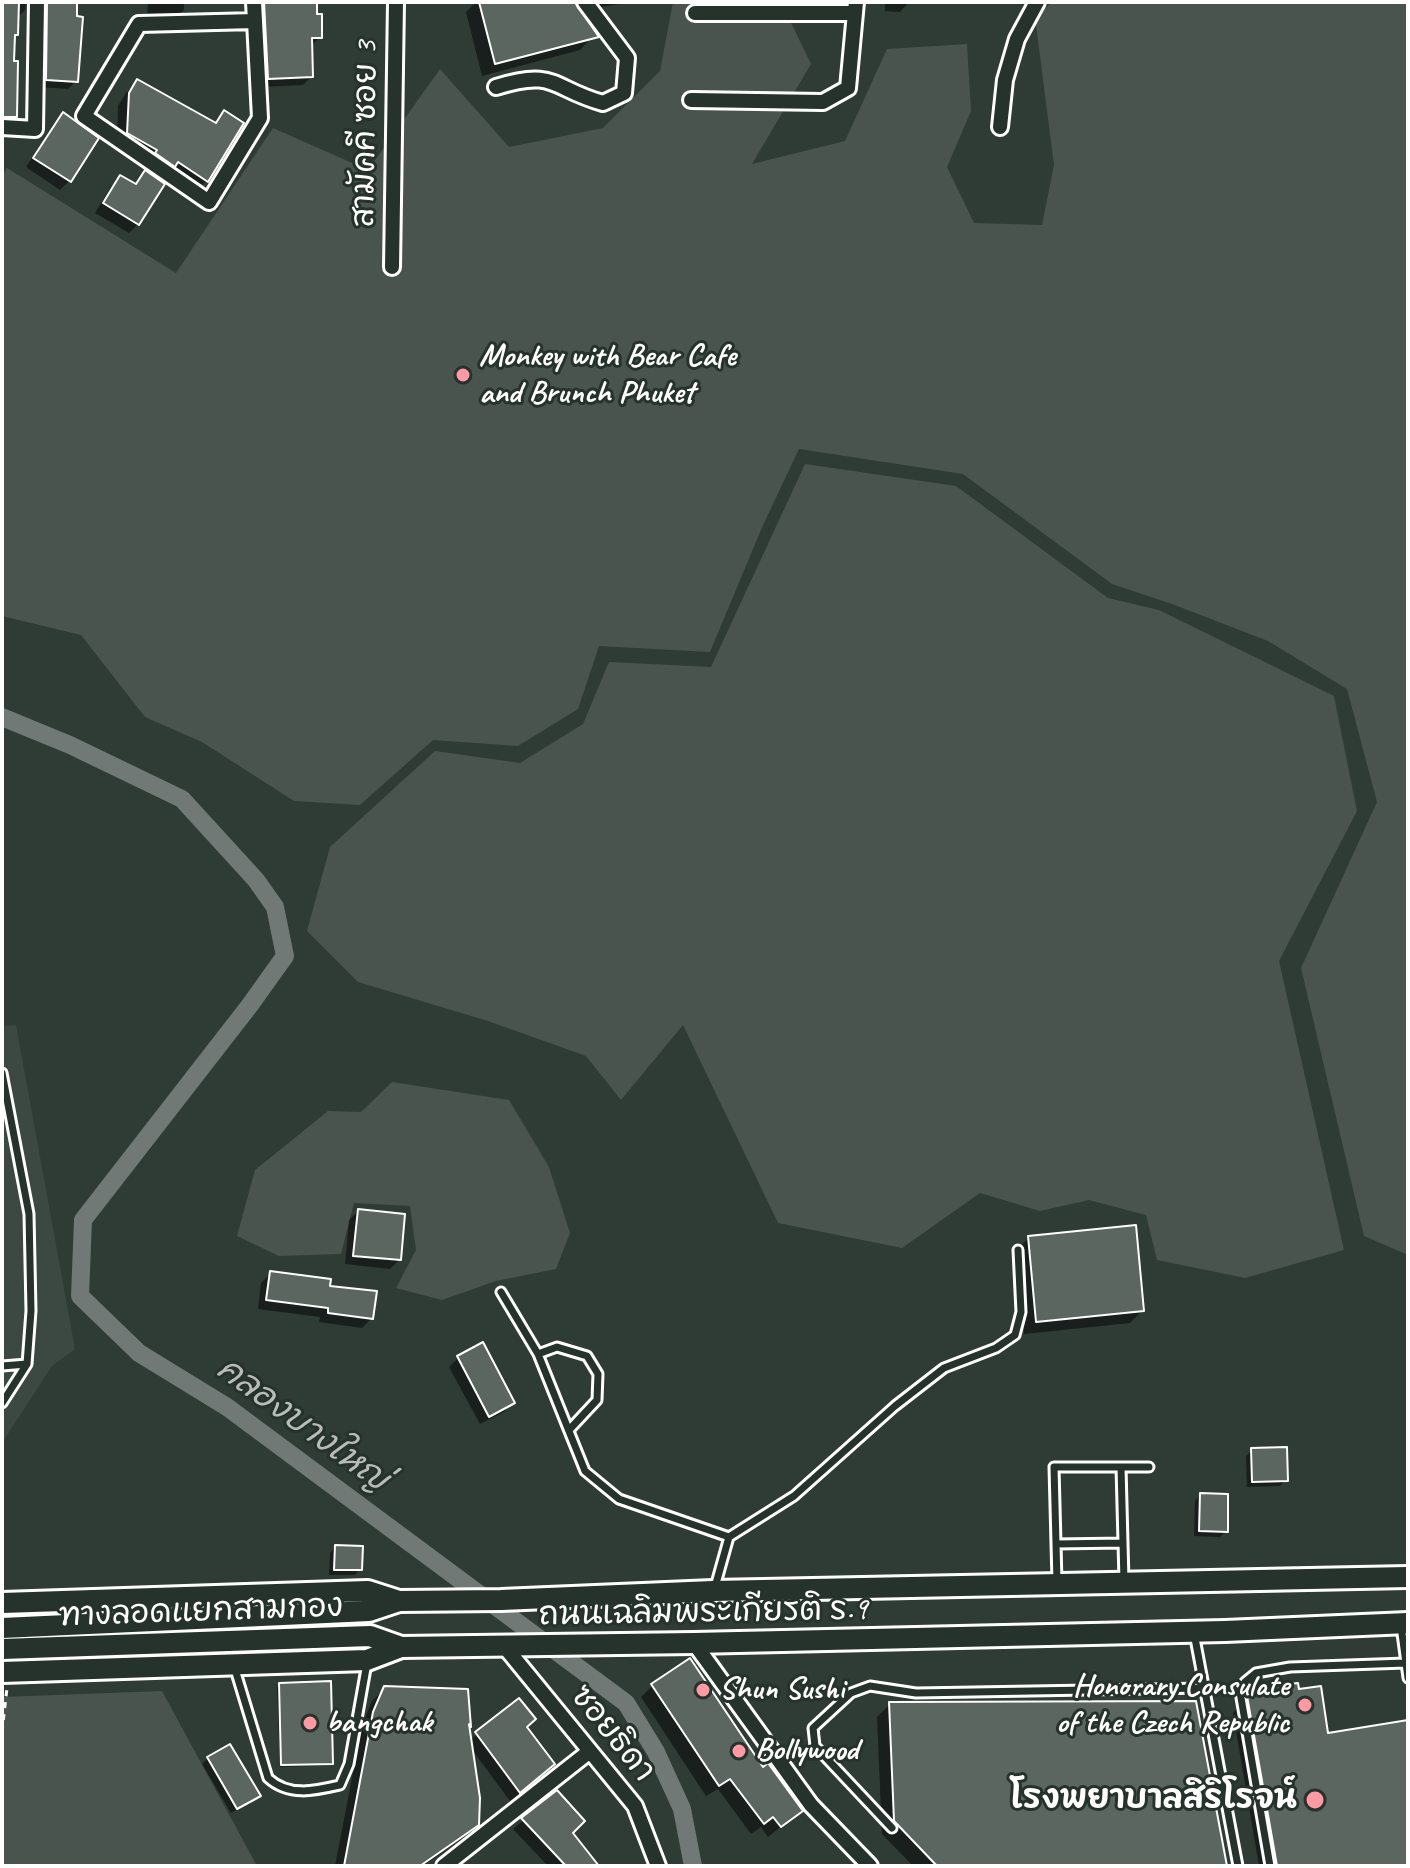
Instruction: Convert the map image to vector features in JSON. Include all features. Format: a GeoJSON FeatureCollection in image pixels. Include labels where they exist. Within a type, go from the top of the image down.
{"type":"FeatureCollection","features":[{"type":"Feature","properties":{"kind":"main road","name":"ถนนเฉลิมพระเกียรติ ร.9"},"geometry":{"type":"LineString","coordinates":[[2,1603],[368,1591],[399,1601],[501,1600],[713,1591],[1408,1577]]}},
{"type":"Feature","properties":{"kind":"main road","name":"ทางลอดแยกสามกอง"},"geometry":{"type":"LineString","coordinates":[[2,1628],[369,1611],[399,1601]]}},
{"type":"Feature","properties":{"kind":"main road","name":"ถนนเฉลิมพระเกียรติ ร.9"},"geometry":{"type":"LineString","coordinates":[[5,1672],[367,1660],[401,1647],[694,1643],[1404,1624]]}},
{"type":"Feature","properties":{"kind":"main road","name":"ทางลอดแยกสามกอง"},"geometry":{"type":"LineString","coordinates":[[2,1649],[370,1636],[401,1647]]}},
{"type":"Feature","properties":{"kind":"street"},"geometry":{"type":"LineString","coordinates":[[2,127],[35,129],[37,2]]}},
{"type":"Feature","properties":{"kind":"street"},"geometry":{"type":"LineString","coordinates":[[254,2],[255,21],[260,118],[209,202],[84,116],[139,24],[255,21]]}},
{"type":"Feature","properties":{"kind":"street","name":"สามัคคี ซอย 3"},"geometry":{"type":"LineString","coordinates":[[392,267],[396,2]]}},
{"type":"Feature","properties":{"kind":"street"},"geometry":{"type":"LineString","coordinates":[[496,87],[519,79],[548,78],[585,98],[603,103],[624,93],[627,58],[585,2]]}},
{"type":"Feature","properties":{"kind":"street"},"geometry":{"type":"LineString","coordinates":[[1000,127],[1009,66],[1017,39],[1037,2]]}},
{"type":"Feature","properties":{"kind":"street"},"geometry":{"type":"LineString","coordinates":[[691,100],[823,102],[848,88],[855,7],[695,13]]}},
{"type":"Feature","properties":{"kind":"street"},"geometry":{"type":"LineString","coordinates":[[694,1643],[811,1805],[870,1866]]}},
{"type":"Feature","properties":{"kind":"street","name":"ซอยธิดา"},"geometry":{"type":"LineString","coordinates":[[505,1647],[635,1806],[658,1866]]}},
{"type":"Feature","properties":{"kind":"street"},"geometry":{"type":"LineString","coordinates":[[444,1866],[590,1751]]}},
{"type":"Feature","properties":{"kind":"lane"},"geometry":{"type":"LineString","coordinates":[[2,1073],[29,1214],[31,1311],[27,1364],[2,1403]]}},
{"type":"Feature","properties":{"kind":"lane"},"geometry":{"type":"LineString","coordinates":[[713,1591],[729,1537],[794,1496],[895,1406],[944,1368],[996,1348],[1015,1335],[1021,1312],[1018,1250]]}},
{"type":"Feature","properties":{"kind":"lane"},"geometry":{"type":"LineString","coordinates":[[501,1292],[538,1354],[585,1471],[619,1499],[729,1537]]}},
{"type":"Feature","properties":{"kind":"lane"},"geometry":{"type":"LineString","coordinates":[[538,1354],[557,1347],[573,1350],[587,1356],[598,1374],[597,1400],[569,1430]]}},
{"type":"Feature","properties":{"kind":"lane"},"geometry":{"type":"LineString","coordinates":[[2,1366],[27,1364]]}},
{"type":"Feature","properties":{"kind":"lane"},"geometry":{"type":"LineString","coordinates":[[1057,1584],[1054,1467],[1149,1467]]}},
{"type":"Feature","properties":{"kind":"lane"},"geometry":{"type":"LineString","coordinates":[[1121,1467],[1124,1583]]}},
{"type":"Feature","properties":{"kind":"lane"},"geometry":{"type":"LineString","coordinates":[[1056,1544],[1123,1543]]}},
{"type":"Feature","properties":{"kind":"lane"},"geometry":{"type":"LineString","coordinates":[[1404,1624],[1408,1678]]}},
{"type":"Feature","properties":{"kind":"lane"},"geometry":{"type":"LineString","coordinates":[[1193,1631],[1238,1866]]}},
{"type":"Feature","properties":{"kind":"lane"},"geometry":{"type":"LineString","coordinates":[[233,1665],[268,1778],[280,1788],[312,1792],[340,1785],[349,1764],[367,1660]]}},
{"type":"Feature","properties":{"kind":"lane"},"geometry":{"type":"LineString","coordinates":[[1270,1866],[1240,1692],[1245,1682],[1256,1673],[1290,1667],[1406,1663]]}},
{"type":"Feature","properties":{"kind":"lane"},"geometry":{"type":"LineString","coordinates":[[892,1828],[815,1746],[813,1728],[851,1693],[870,1686],[916,1693],[1204,1688]]}},
{"type":"Feature","properties":{"kind":"path"},"geometry":{"type":"LineString","coordinates":[[2,1732],[5,1672]]}},
{"type":"Feature","properties":{"kind":"shaded area"},"geometry":{"type":"Polygon","coordinates":[[[673,2],[781,2],[811,64],[752,164],[845,141],[887,49],[967,44],[971,111],[947,167],[974,223],[1042,225],[1054,165],[1035,17],[1052,2],[1408,2],[1408,1255],[1364,1236],[1301,968],[1377,802],[1347,689],[1268,641],[1112,584],[963,474],[799,449],[763,525],[710,652],[599,646],[578,709],[518,746],[433,740],[360,805],[294,801],[202,742],[145,717],[81,635],[2,616],[2,175],[7,168],[176,273],[273,128],[368,170],[440,69],[509,147],[603,128],[660,71],[673,2]]]}},
{"type":"Feature","properties":{"kind":"shaded area"},"geometry":{"type":"Polygon","coordinates":[[[805,464],[956,486],[1108,598],[1159,610],[1334,696],[1357,811],[1279,961],[1344,1250],[1245,1278],[1157,1260],[1146,1215],[1089,1200],[1040,1211],[980,1193],[902,1248],[778,1223],[683,1025],[621,1100],[586,1056],[488,1021],[358,982],[307,931],[330,847],[435,751],[520,763],[583,724],[609,662],[711,667],[805,464]]]}},
{"type":"Feature","properties":{"kind":"shaded area"},"geometry":{"type":"Polygon","coordinates":[[[16,1025],[75,1349],[52,1366],[2,1443],[2,1026],[16,1025]]]}},
{"type":"Feature","properties":{"kind":"shaded area"},"geometry":{"type":"Polygon","coordinates":[[[392,1082],[509,1100],[549,1167],[570,1233],[556,1269],[496,1281],[442,1300],[396,1288],[416,1250],[410,1206],[354,1203],[341,1254],[279,1256],[237,1236],[255,1170],[328,1111],[361,1112],[392,1082]]]}},
{"type":"Feature","properties":{"kind":"shaded area"},"geometry":{"type":"Polygon","coordinates":[[[162,1691],[257,1866],[2,1866],[2,1697],[162,1691]]]}},
{"type":"Feature","properties":{"kind":"building"},"geometry":{"type":"Polygon","coordinates":[[[2,2],[19,2],[14,61],[18,61],[17,117],[2,117],[2,2]]]}},
{"type":"Feature","properties":{"kind":"building"},"geometry":{"type":"Polygon","coordinates":[[[47,2],[77,2],[77,16],[83,17],[78,82],[46,80],[47,2]]]}},
{"type":"Feature","properties":{"kind":"building"},"geometry":{"type":"Polygon","coordinates":[[[264,2],[317,2],[317,14],[322,14],[322,38],[312,38],[313,77],[268,79],[264,2]]]}},
{"type":"Feature","properties":{"kind":"building"},"geometry":{"type":"Polygon","coordinates":[[[479,2],[575,2],[599,37],[495,64],[479,2]]]}},
{"type":"Feature","properties":{"kind":"building"},"geometry":{"type":"Polygon","coordinates":[[[137,79],[216,123],[224,110],[244,123],[208,182],[178,162],[175,167],[155,153],[157,150],[127,133],[129,93],[137,79]]]}},
{"type":"Feature","properties":{"kind":"building"},"geometry":{"type":"Polygon","coordinates":[[[63,112],[99,138],[71,182],[33,158],[63,112]]]}},
{"type":"Feature","properties":{"kind":"building"},"geometry":{"type":"Polygon","coordinates":[[[145,170],[165,184],[139,225],[103,203],[120,175],[136,184],[145,170]]]}},
{"type":"Feature","properties":{"kind":"building"},"geometry":{"type":"Polygon","coordinates":[[[358,1209],[405,1214],[401,1260],[353,1256],[358,1209]]]}},
{"type":"Feature","properties":{"kind":"building"},"geometry":{"type":"Polygon","coordinates":[[[1136,1225],[1144,1311],[1036,1322],[1028,1236],[1136,1225]]]}},
{"type":"Feature","properties":{"kind":"building"},"geometry":{"type":"Polygon","coordinates":[[[270,1271],[331,1279],[330,1286],[377,1291],[373,1319],[328,1313],[328,1308],[266,1300],[270,1271]]]}},
{"type":"Feature","properties":{"kind":"building"},"geometry":{"type":"Polygon","coordinates":[[[483,1342],[515,1403],[489,1417],[457,1356],[483,1342]]]}},
{"type":"Feature","properties":{"kind":"building"},"geometry":{"type":"Polygon","coordinates":[[[1287,1447],[1288,1481],[1252,1482],[1251,1448],[1287,1447]]]}},
{"type":"Feature","properties":{"kind":"building"},"geometry":{"type":"Polygon","coordinates":[[[1200,1493],[1228,1494],[1228,1532],[1199,1531],[1200,1493]]]}},
{"type":"Feature","properties":{"kind":"building"},"geometry":{"type":"Polygon","coordinates":[[[335,1545],[363,1546],[362,1570],[334,1570],[335,1545]]]}},
{"type":"Feature","properties":{"kind":"building"},"geometry":{"type":"Polygon","coordinates":[[[690,1658],[763,1767],[768,1763],[803,1811],[781,1827],[773,1817],[764,1824],[730,1779],[719,1786],[651,1684],[690,1658]]]}},
{"type":"Feature","properties":{"kind":"building"},"geometry":{"type":"Polygon","coordinates":[[[331,1681],[333,1764],[281,1765],[279,1683],[331,1681]]]}},
{"type":"Feature","properties":{"kind":"building","name":"โรงพยาบาลสิริโรจน์"},"geometry":{"type":"Polygon","coordinates":[[[1298,1683],[1299,1689],[1321,1686],[1328,1733],[1408,1720],[1408,1866],[1277,1866],[1247,1696],[1252,1689],[1298,1683]]]}},
{"type":"Feature","properties":{"kind":"building"},"geometry":{"type":"Polygon","coordinates":[[[384,1686],[468,1689],[471,1727],[469,1724],[480,1798],[479,1825],[420,1866],[344,1866],[373,1712],[384,1686]]]}},
{"type":"Feature","properties":{"kind":"building"},"geometry":{"type":"Polygon","coordinates":[[[519,1698],[536,1719],[527,1727],[555,1764],[520,1793],[475,1732],[519,1698]]]}},
{"type":"Feature","properties":{"kind":"building"},"geometry":{"type":"Polygon","coordinates":[[[1196,1701],[1227,1866],[937,1866],[894,1821],[889,1702],[1196,1701]]]}},
{"type":"Feature","properties":{"kind":"building"},"geometry":{"type":"Polygon","coordinates":[[[230,1744],[261,1796],[237,1809],[207,1757],[230,1744]]]}},
{"type":"Feature","properties":{"kind":"building"},"geometry":{"type":"Polygon","coordinates":[[[557,1790],[585,1821],[573,1833],[599,1866],[566,1866],[521,1818],[557,1790]]]}},
{"type":"Feature","properties":{"kind":"waterway","name":"คลองบางใหญ่"},"geometry":{"type":"LineString","coordinates":[[2,717],[70,745],[182,799],[256,880],[275,907],[285,956],[83,1220],[80,1296],[139,1353],[227,1407],[626,1703],[656,1752],[682,1809],[693,1866]]}},
{"type":"Feature","properties":{"kind":"place","name":"Monkey with Bear Cafe and Brunch Phuket"},"geometry":{"type":"Point","coordinates":[463,375]}},
{"type":"Feature","properties":{"kind":"place","name":"Shun Sushi"},"geometry":{"type":"Point","coordinates":[703,1690]}},
{"type":"Feature","properties":{"kind":"place","name":"Honorary Consulate of the Czech Republic"},"geometry":{"type":"Point","coordinates":[1305,1705]}},
{"type":"Feature","properties":{"kind":"place","name":"bangchak"},"geometry":{"type":"Point","coordinates":[310,1723]}},
{"type":"Feature","properties":{"kind":"place","name":"Bollywood"},"geometry":{"type":"Point","coordinates":[739,1751]}},
{"type":"Feature","properties":{"kind":"place","name":"โรงพยาบาลสิริโรจน์"},"geometry":{"type":"Point","coordinates":[1315,1800]}}]}
